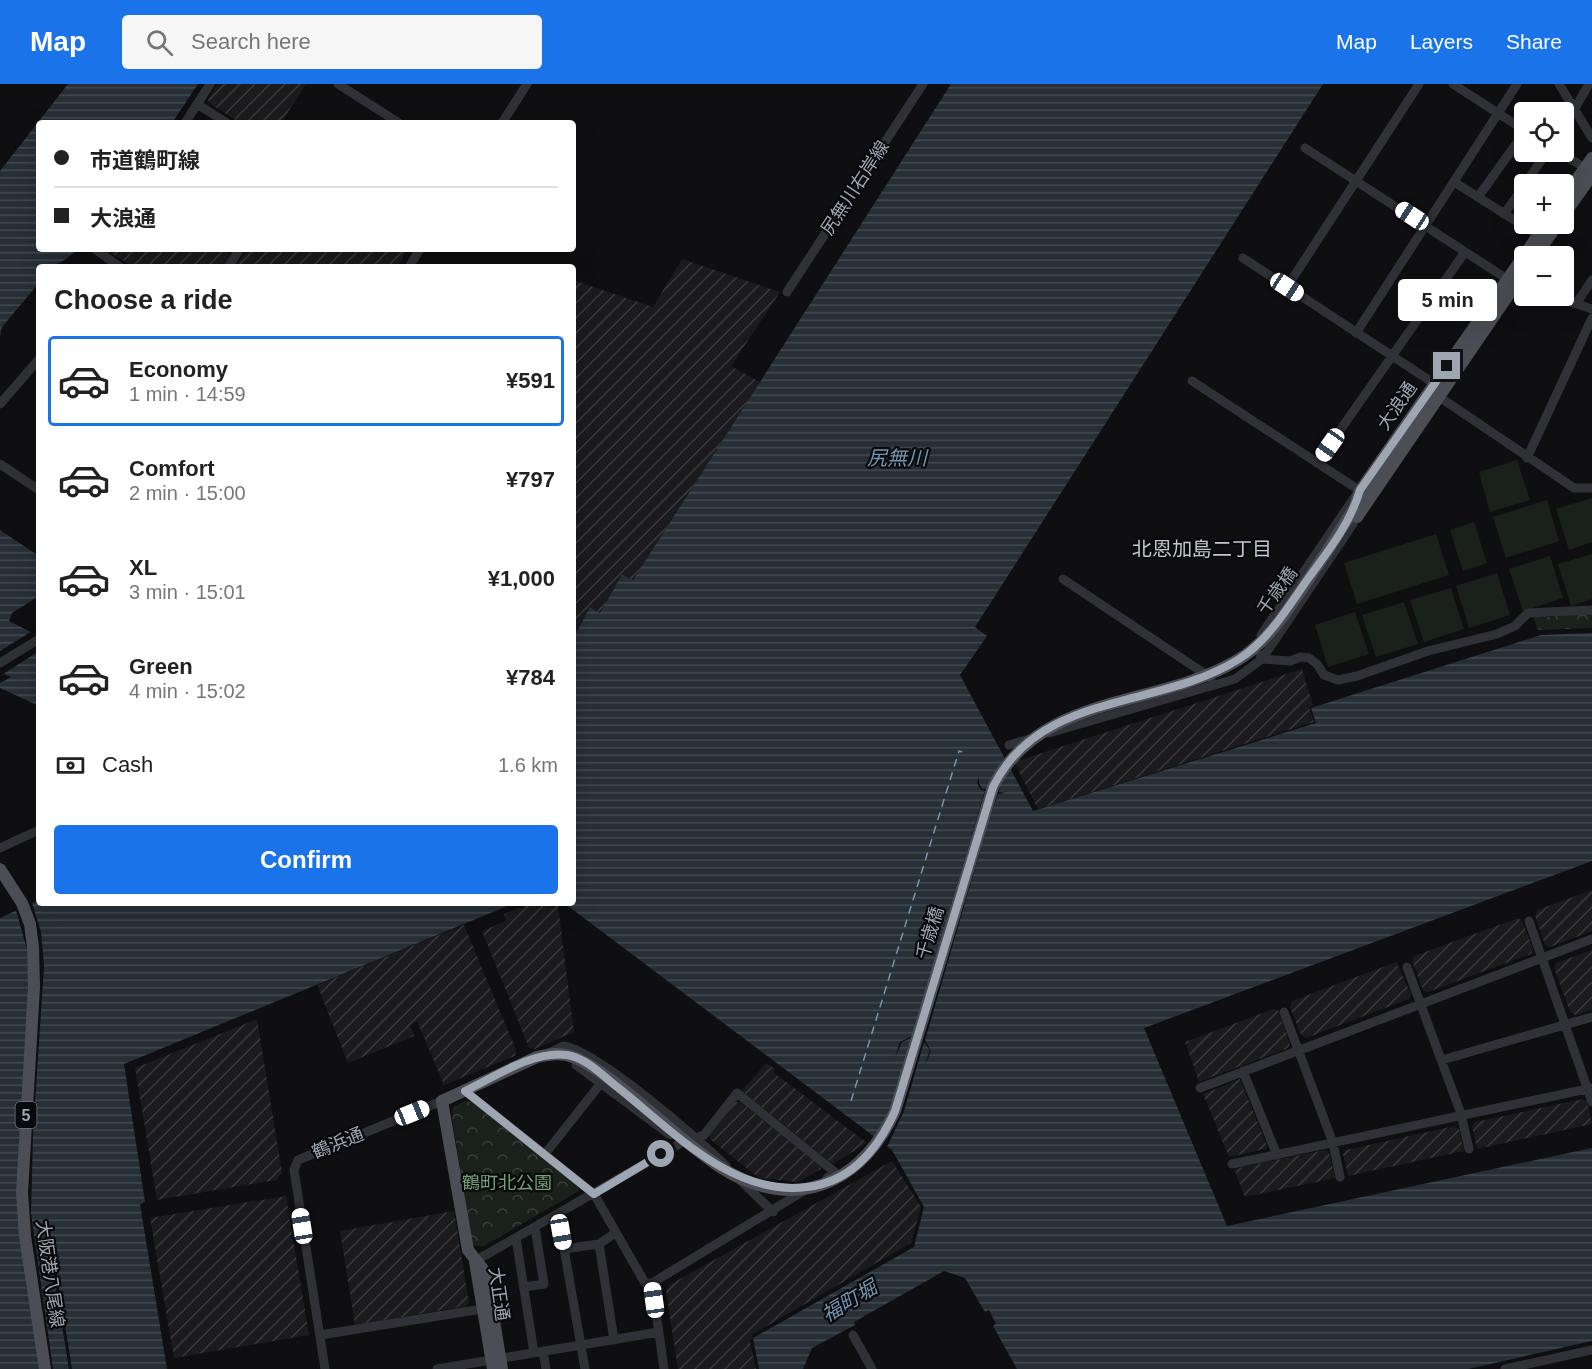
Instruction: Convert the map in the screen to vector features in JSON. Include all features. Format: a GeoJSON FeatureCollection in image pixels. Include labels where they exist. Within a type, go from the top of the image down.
{"type":"FeatureCollection","features":[{"type":"Feature","properties":{"kind":"main road"},"geometry":{"type":"LineString","coordinates":[[1574,187],[1590,169]]}},
{"type":"Feature","properties":{"kind":"main road"},"geometry":{"type":"LineString","coordinates":[[1574,197],[1590,169]]}},
{"type":"Feature","properties":{"kind":"main road","name":"大浪通"},"geometry":{"type":"LineString","coordinates":[[1533,246],[1538,235]]}},
{"type":"Feature","properties":{"kind":"main road","name":"大浪通"},"geometry":{"type":"LineString","coordinates":[[1365,494],[1436,390],[1514,284]]}},
{"type":"Feature","properties":{"kind":"main road"},"geometry":{"type":"LineString","coordinates":[[1337,537],[1353,524],[1365,494]]}},
{"type":"Feature","properties":{"kind":"main road"},"geometry":{"type":"LineString","coordinates":[[1337,537],[1365,494]]}},
{"type":"Feature","properties":{"kind":"main road","name":"千歳橋"},"geometry":{"type":"LineString","coordinates":[[573,1060],[593,1068],[710,1160],[740,1178],[762,1186],[787,1190],[816,1186],[851,1170],[874,1148],[895,1111],[993,787],[1004,765],[1027,741],[1067,719],[1196,679],[1237,660],[1267,634],[1337,537]]}},
{"type":"Feature","properties":{"kind":"main road","name":"大阪港八尾線"},"geometry":{"type":"LineString","coordinates":[[0,869],[22,903],[30,924],[33,947],[34,987],[22,1193],[25,1236],[45,1369]]}},
{"type":"Feature","properties":{"kind":"main road"},"geometry":{"type":"LineString","coordinates":[[475,1261],[468,1250],[442,1101],[545,1055],[573,1060]]}},
{"type":"Feature","properties":{"kind":"main road","name":"大正通"},"geometry":{"type":"LineString","coordinates":[[475,1261],[482,1309],[497,1364]]}},
{"type":"Feature","properties":{"kind":"main road","name":"大正通"},"geometry":{"type":"LineString","coordinates":[[475,1261],[486,1273],[497,1364]]}},
{"type":"Feature","properties":{"kind":"street"},"geometry":{"type":"LineString","coordinates":[[187,120],[210,84]]}},
{"type":"Feature","properties":{"kind":"street"},"geometry":{"type":"LineString","coordinates":[[338,84],[394,120]]}},
{"type":"Feature","properties":{"kind":"street"},"geometry":{"type":"LineString","coordinates":[[504,120],[527,84]]}},
{"type":"Feature","properties":{"kind":"street","name":"尻無川右岸線"},"geometry":{"type":"LineString","coordinates":[[787,292],[923,84]]}},
{"type":"Feature","properties":{"kind":"street"},"geometry":{"type":"LineString","coordinates":[[1287,287],[1419,84]]}},
{"type":"Feature","properties":{"kind":"street"},"geometry":{"type":"LineString","coordinates":[[1453,84],[1514,124]]}},
{"type":"Feature","properties":{"kind":"street"},"geometry":{"type":"LineString","coordinates":[[1356,333],[1517,84]]}},
{"type":"Feature","properties":{"kind":"street"},"geometry":{"type":"LineString","coordinates":[[1559,84],[1592,138]]}},
{"type":"Feature","properties":{"kind":"street"},"geometry":{"type":"LineString","coordinates":[[1575,111],[1589,84]]}},
{"type":"Feature","properties":{"kind":"street"},"geometry":{"type":"LineString","coordinates":[[197,104],[222,120]]}},
{"type":"Feature","properties":{"kind":"street"},"geometry":{"type":"LineString","coordinates":[[1478,197],[1514,145]]}},
{"type":"Feature","properties":{"kind":"street"},"geometry":{"type":"LineString","coordinates":[[1305,148],[1465,252],[1514,277]]}},
{"type":"Feature","properties":{"kind":"street"},"geometry":{"type":"LineString","coordinates":[[1574,160],[1590,169]]}},
{"type":"Feature","properties":{"kind":"street"},"geometry":{"type":"LineString","coordinates":[[1454,182],[1538,235]]}},
{"type":"Feature","properties":{"kind":"street"},"geometry":{"type":"LineString","coordinates":[[1504,214],[1514,200]]}},
{"type":"Feature","properties":{"kind":"street"},"geometry":{"type":"LineString","coordinates":[[99,252],[114,264]]}},
{"type":"Feature","properties":{"kind":"street"},"geometry":{"type":"LineString","coordinates":[[1317,463],[1465,252]]}},
{"type":"Feature","properties":{"kind":"street"},"geometry":{"type":"LineString","coordinates":[[1243,258],[1392,357],[1527,458],[1574,488],[1592,488]]}},
{"type":"Feature","properties":{"kind":"street"},"geometry":{"type":"LineString","coordinates":[[1592,280],[1576,304],[1592,309]]}},
{"type":"Feature","properties":{"kind":"street"},"geometry":{"type":"LineString","coordinates":[[1527,458],[1592,318]]}},
{"type":"Feature","properties":{"kind":"street"},"geometry":{"type":"LineString","coordinates":[[0,404],[36,362]]}},
{"type":"Feature","properties":{"kind":"street"},"geometry":{"type":"LineString","coordinates":[[1192,381],[1365,494],[1255,645],[1220,681]]}},
{"type":"Feature","properties":{"kind":"street"},"geometry":{"type":"LineString","coordinates":[[0,464],[36,488]]}},
{"type":"Feature","properties":{"kind":"street"},"geometry":{"type":"LineString","coordinates":[[1010,745],[1220,681],[1235,679],[1262,658],[1353,524]]}},
{"type":"Feature","properties":{"kind":"street"},"geometry":{"type":"LineString","coordinates":[[1063,579],[1220,681]]}},
{"type":"Feature","properties":{"kind":"street"},"geometry":{"type":"LineString","coordinates":[[1262,658],[1290,662],[1301,657],[1309,658],[1328,678],[1342,679],[1428,651],[1497,634],[1515,626],[1527,613],[1592,610]]}},
{"type":"Feature","properties":{"kind":"street"},"geometry":{"type":"LineString","coordinates":[[0,663],[36,641]]}},
{"type":"Feature","properties":{"kind":"street"},"geometry":{"type":"LineString","coordinates":[[1255,645],[1262,658]]}},
{"type":"Feature","properties":{"kind":"street"},"geometry":{"type":"LineString","coordinates":[[0,848],[36,831]]}},
{"type":"Feature","properties":{"kind":"street"},"geometry":{"type":"LineString","coordinates":[[1529,921],[1590,1089],[1592,1102]]}},
{"type":"Feature","properties":{"kind":"street"},"geometry":{"type":"LineString","coordinates":[[1200,1088],[1592,939]]}},
{"type":"Feature","properties":{"kind":"street"},"geometry":{"type":"LineString","coordinates":[[1407,968],[1461,1114],[1469,1149]]}},
{"type":"Feature","properties":{"kind":"street"},"geometry":{"type":"LineString","coordinates":[[1284,1012],[1333,1143],[1340,1177]]}},
{"type":"Feature","properties":{"kind":"street"},"geometry":{"type":"LineString","coordinates":[[1442,1060],[1592,1017]]}},
{"type":"Feature","properties":{"kind":"street"},"geometry":{"type":"LineString","coordinates":[[545,1055],[563,1046],[588,1054],[696,1138],[772,1212]]}},
{"type":"Feature","properties":{"kind":"street"},"geometry":{"type":"LineString","coordinates":[[573,1060],[681,1143]]}},
{"type":"Feature","properties":{"kind":"street"},"geometry":{"type":"LineString","coordinates":[[1243,1071],[1277,1155]]}},
{"type":"Feature","properties":{"kind":"street"},"geometry":{"type":"LineString","coordinates":[[545,1154],[601,1083]]}},
{"type":"Feature","properties":{"kind":"street"},"geometry":{"type":"LineString","coordinates":[[1232,1164],[1461,1114],[1590,1089]]}},
{"type":"Feature","properties":{"kind":"street"},"geometry":{"type":"LineString","coordinates":[[465,1091],[594,1194],[645,1283],[652,1283],[836,1173],[737,1093],[704,1135],[681,1143],[594,1194],[558,1214],[535,1228],[475,1261]]}},
{"type":"Feature","properties":{"kind":"street","name":"鶴浜通"},"geometry":{"type":"LineString","coordinates":[[325,1369],[294,1170],[298,1160],[442,1101]]}},
{"type":"Feature","properties":{"kind":"street"},"geometry":{"type":"LineString","coordinates":[[558,1214],[585,1369]]}},
{"type":"Feature","properties":{"kind":"street"},"geometry":{"type":"LineString","coordinates":[[524,1287],[544,1284],[535,1228]]}},
{"type":"Feature","properties":{"kind":"street"},"geometry":{"type":"LineString","coordinates":[[564,1249],[599,1244],[615,1233]]}},
{"type":"Feature","properties":{"kind":"street"},"geometry":{"type":"LineString","coordinates":[[516,1238],[524,1287],[539,1352],[546,1369]]}},
{"type":"Feature","properties":{"kind":"street"},"geometry":{"type":"LineString","coordinates":[[599,1244],[614,1340]]}},
{"type":"Feature","properties":{"kind":"street"},"geometry":{"type":"LineString","coordinates":[[652,1283],[664,1369]]}},
{"type":"Feature","properties":{"kind":"street"},"geometry":{"type":"LineString","coordinates":[[320,1335],[482,1309]]}},
{"type":"Feature","properties":{"kind":"street"},"geometry":{"type":"LineString","coordinates":[[437,1369],[497,1364],[539,1352],[659,1332]]}},
{"type":"Feature","properties":{"kind":"street"},"geometry":{"type":"LineString","coordinates":[[853,1335],[871,1366],[860,1369]]}},
{"type":"Feature","properties":{"kind":"street"},"geometry":{"type":"LineString","coordinates":[[1505,1369],[1592,1350]]}},
{"type":"Feature","properties":{"kind":"shaded area"},"geometry":{"type":"Polygon","coordinates":[[[218,84],[306,84],[283,120],[235,120],[209,103],[208,99],[218,84]]]}},
{"type":"Feature","properties":{"kind":"shaded area"},"geometry":{"type":"Polygon","coordinates":[[[110,252],[232,252],[224,264],[128,264],[110,252]]]}},
{"type":"Feature","properties":{"kind":"shaded area"},"geometry":{"type":"Polygon","coordinates":[[[245,252],[406,252],[399,264],[237,264],[245,252]]]}},
{"type":"Feature","properties":{"kind":"shaded area"},"geometry":{"type":"Polygon","coordinates":[[[682,259],[780,292],[731,366],[760,382],[633,580],[622,576],[600,613],[590,607],[576,633],[576,281],[653,307],[682,259]]]}},
{"type":"Feature","properties":{"kind":"shaded area"},"geometry":{"type":"Polygon","coordinates":[[[1302,669],[1313,705],[1309,707],[1314,722],[1038,809],[1014,762],[1302,669]]]}},
{"type":"Feature","properties":{"kind":"shaded area"},"geometry":{"type":"Polygon","coordinates":[[[1592,890],[1592,931],[1550,947],[1545,945],[1535,916],[1537,910],[1592,890]]]}},
{"type":"Feature","properties":{"kind":"shaded area"},"geometry":{"type":"Polygon","coordinates":[[[524,906],[558,906],[574,1032],[535,1049],[529,1048],[482,931],[506,921],[504,914],[524,906]]]}},
{"type":"Feature","properties":{"kind":"shaded area"},"geometry":{"type":"Polygon","coordinates":[[[1518,918],[1522,921],[1533,949],[1531,954],[1428,992],[1423,990],[1412,961],[1414,956],[1518,918]]]}},
{"type":"Feature","properties":{"kind":"shaded area"},"geometry":{"type":"Polygon","coordinates":[[[464,925],[516,1050],[515,1056],[444,1085],[417,1021],[410,1025],[414,1036],[348,1063],[317,985],[464,925]]]}},
{"type":"Feature","properties":{"kind":"shaded area"},"geometry":{"type":"Polygon","coordinates":[[[1592,950],[1592,1010],[1575,1015],[1570,1012],[1554,968],[1556,963],[1592,950]]]}},
{"type":"Feature","properties":{"kind":"shaded area"},"geometry":{"type":"Polygon","coordinates":[[[1396,962],[1411,994],[1409,999],[1306,1038],[1301,1035],[1290,1007],[1292,1001],[1396,962]]]}},
{"type":"Feature","properties":{"kind":"shaded area"},"geometry":{"type":"Polygon","coordinates":[[[1273,1009],[1278,1010],[1290,1044],[1288,1048],[1199,1082],[1185,1042],[1273,1009]]]}},
{"type":"Feature","properties":{"kind":"shaded area"},"geometry":{"type":"Polygon","coordinates":[[[257,1019],[282,1172],[276,1180],[157,1200],[135,1068],[257,1019]]]}},
{"type":"Feature","properties":{"kind":"shaded area"},"geometry":{"type":"Polygon","coordinates":[[[766,1063],[775,1069],[773,1072],[867,1143],[833,1164],[742,1091],[766,1063]]]}},
{"type":"Feature","properties":{"kind":"shaded area"},"geometry":{"type":"Polygon","coordinates":[[[1240,1079],[1267,1146],[1265,1149],[1229,1157],[1203,1094],[1240,1079]]]}},
{"type":"Feature","properties":{"kind":"shaded area"},"geometry":{"type":"Polygon","coordinates":[[[1583,1099],[1587,1101],[1592,1124],[1477,1149],[1472,1126],[1475,1122],[1583,1099]]]}},
{"type":"Feature","properties":{"kind":"shaded area"},"geometry":{"type":"Polygon","coordinates":[[[735,1102],[740,1102],[821,1166],[821,1169],[798,1182],[759,1178],[710,1139],[709,1135],[735,1102]]]}},
{"type":"Feature","properties":{"kind":"shaded area"},"geometry":{"type":"Polygon","coordinates":[[[1454,1126],[1459,1129],[1464,1151],[1348,1176],[1343,1154],[1346,1150],[1454,1126]]]}},
{"type":"Feature","properties":{"kind":"shaded area"},"geometry":{"type":"Polygon","coordinates":[[[1325,1150],[1329,1152],[1335,1178],[1245,1197],[1234,1169],[1325,1150]]]}},
{"type":"Feature","properties":{"kind":"shaded area"},"geometry":{"type":"Polygon","coordinates":[[[892,1161],[921,1207],[911,1243],[753,1334],[750,1341],[756,1369],[678,1369],[666,1291],[669,1285],[892,1161]]]}},
{"type":"Feature","properties":{"kind":"shaded area"},"geometry":{"type":"Polygon","coordinates":[[[286,1196],[309,1335],[174,1358],[150,1218],[286,1196]]]}},
{"type":"Feature","properties":{"kind":"shaded area"},"geometry":{"type":"Polygon","coordinates":[[[454,1211],[469,1303],[466,1306],[355,1325],[340,1231],[454,1211]]]}},
{"type":"Feature","properties":{"kind":"green space"},"geometry":{"type":"Polygon","coordinates":[[[1517,460],[1530,500],[1490,512],[1479,472],[1517,460]]]}},
{"type":"Feature","properties":{"kind":"green space"},"geometry":{"type":"Polygon","coordinates":[[[1592,498],[1592,542],[1569,550],[1556,509],[1592,498]]]}},
{"type":"Feature","properties":{"kind":"green space"},"geometry":{"type":"Polygon","coordinates":[[[1547,500],[1559,541],[1506,558],[1493,517],[1547,500]]]}},
{"type":"Feature","properties":{"kind":"green space"},"geometry":{"type":"Polygon","coordinates":[[[1474,522],[1487,563],[1463,571],[1450,530],[1474,522]]]}},
{"type":"Feature","properties":{"kind":"green space"},"geometry":{"type":"Polygon","coordinates":[[[1436,534],[1449,575],[1357,604],[1344,563],[1436,534]]]}},
{"type":"Feature","properties":{"kind":"green space"},"geometry":{"type":"Polygon","coordinates":[[[1592,554],[1592,599],[1571,606],[1558,564],[1592,554]]]}},
{"type":"Feature","properties":{"kind":"green space"},"geometry":{"type":"Polygon","coordinates":[[[1550,556],[1563,598],[1523,611],[1509,569],[1550,556]]]}},
{"type":"Feature","properties":{"kind":"green space"},"geometry":{"type":"Polygon","coordinates":[[[1497,573],[1510,615],[1469,628],[1456,586],[1497,573]]]}},
{"type":"Feature","properties":{"kind":"green space"},"geometry":{"type":"Polygon","coordinates":[[[1451,588],[1464,629],[1424,642],[1410,600],[1451,588]]]}},
{"type":"Feature","properties":{"kind":"green space"},"geometry":{"type":"Polygon","coordinates":[[[1404,602],[1418,644],[1376,657],[1362,615],[1404,602]]]}},
{"type":"Feature","properties":{"kind":"green space"},"geometry":{"type":"Polygon","coordinates":[[[1355,612],[1369,654],[1328,667],[1315,625],[1355,612]]]}},
{"type":"Feature","properties":{"kind":"green space"},"geometry":{"type":"Polygon","coordinates":[[[1580,612],[1592,613],[1592,628],[1538,630],[1533,616],[1551,617],[1580,612]]]}},
{"type":"Feature","properties":{"kind":"green space","name":"鶴町北公園"},"geometry":{"type":"Polygon","coordinates":[[[465,1101],[472,1102],[579,1187],[579,1191],[484,1246],[474,1246],[472,1242],[452,1117],[453,1107],[465,1101]]]}},
{"type":"Feature","properties":{"kind":"water"},"geometry":{"type":"Polygon","coordinates":[[[68,84],[198,84],[174,120],[40,120],[68,84]]]}},
{"type":"Feature","properties":{"kind":"water"},"geometry":{"type":"Polygon","coordinates":[[[951,84],[1323,84],[975,627],[987,636],[960,675],[1033,811],[1316,723],[1311,708],[1541,635],[1592,633],[1592,861],[1144,1028],[1227,1226],[1592,1148],[1592,1341],[1468,1369],[1017,1369],[993,1326],[996,1324],[989,1310],[985,1312],[965,1278],[944,1271],[812,1348],[803,1369],[759,1369],[753,1338],[914,1247],[924,1207],[892,1150],[568,906],[576,906],[576,633],[590,607],[600,613],[622,575],[633,580],[951,84]]]}},
{"type":"Feature","properties":{"kind":"water"},"geometry":{"type":"Polygon","coordinates":[[[36,125],[36,252],[74,252],[55,264],[36,264],[36,287],[2,327],[0,336],[0,171],[36,125]]]}},
{"type":"Feature","properties":{"kind":"water"},"geometry":{"type":"Polygon","coordinates":[[[0,530],[36,554],[36,598],[12,613],[9,621],[36,634],[36,705],[0,688],[0,683],[11,677],[4,674],[0,676],[0,530]]]}},
{"type":"Feature","properties":{"kind":"water"},"geometry":{"type":"Polygon","coordinates":[[[36,901],[36,906],[508,906],[124,1064],[145,1202],[140,1204],[167,1369],[0,1369],[0,918],[36,901]]]}},
{"type":"Feature","properties":{"kind":"pier"},"geometry":{"type":"Polygon","coordinates":[[[34,630],[36,631],[36,653],[0,676],[0,651],[34,630]]]}},
{"type":"Feature","properties":{"kind":"pier"},"geometry":{"type":"Polygon","coordinates":[[[1006,756],[1011,765],[1000,784],[999,792],[1006,793],[998,794],[990,817],[925,1040],[931,1051],[924,1067],[930,1050],[924,1042],[904,1111],[886,1149],[874,1139],[890,1108],[911,1038],[902,1042],[895,1058],[900,1042],[912,1036],[985,791],[981,790],[977,783],[979,776],[982,789],[986,789],[1006,756]]]}},
{"type":"Feature","properties":{"kind":"pier"},"geometry":{"type":"Polygon","coordinates":[[[31,900],[41,932],[44,966],[33,1134],[31,1213],[53,1369],[41,1369],[26,1284],[29,988],[27,949],[15,907],[31,900]]]}},
{"type":"Feature","properties":{"kind":"pier"},"geometry":{"type":"Polygon","coordinates":[[[52,1247],[72,1369],[69,1369],[50,1250],[52,1247]]]}},
{"type":"Feature","properties":{"kind":"ferry route"},"geometry":{"type":"LineString","coordinates":[[851,1101],[959,751],[962,752]]}},
{"type":"Feature","properties":{"kind":"district","name":"北恩加島二丁目"},"geometry":{"type":"Point","coordinates":[1202,549]}},
{"type":"Feature","properties":{"kind":"route"},"geometry":{"type":"LineString","coordinates":[[661,1154],[594,1194],[465,1091],[537,1057],[553,1054],[570,1056],[593,1068],[710,1160],[740,1178],[762,1186],[787,1190],[816,1186],[851,1170],[869,1155],[880,1140],[895,1111],[993,787],[1004,765],[1017,749],[1055,724],[1080,714],[1196,679],[1225,667],[1258,645],[1279,620],[1326,553],[1355,507],[1360,490],[1447,366]]}},
{"type":"Feature","properties":{"kind":"water label","name":"尻無川"},"geometry":{"type":"Point","coordinates":[897,458]}},
{"type":"Feature","properties":{"kind":"water label","name":"福町堀"},"geometry":{"type":"Point","coordinates":[849,1301]}}]}
